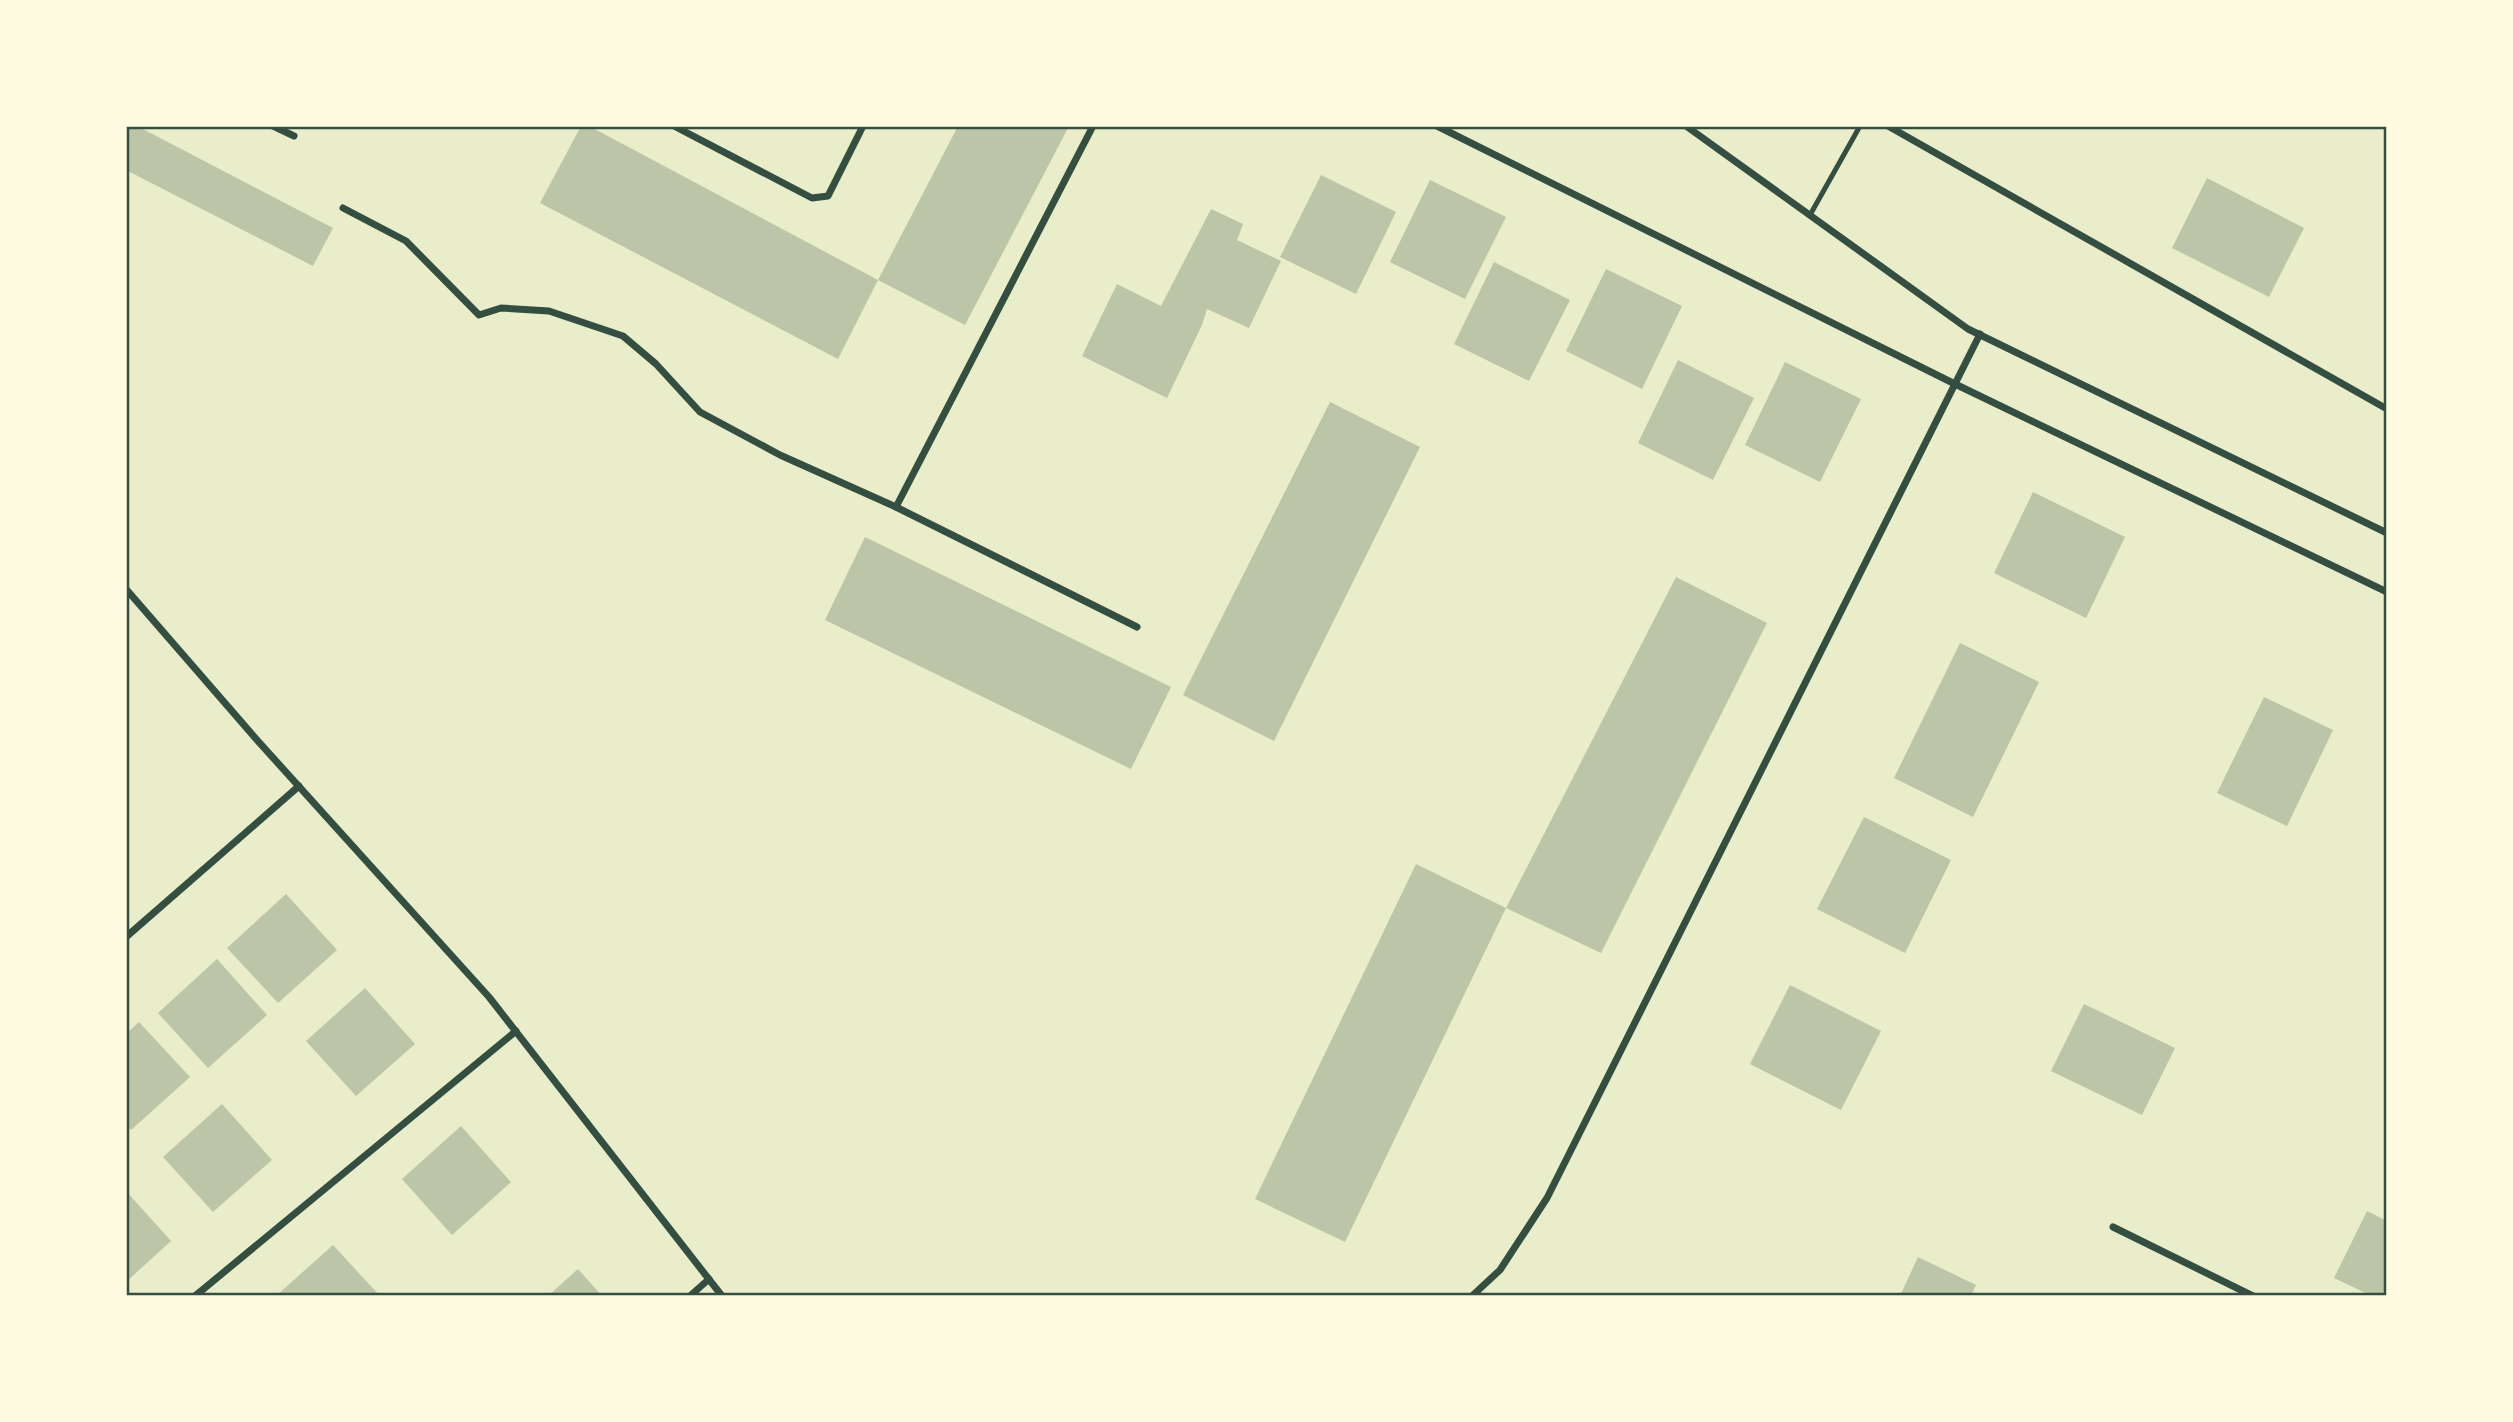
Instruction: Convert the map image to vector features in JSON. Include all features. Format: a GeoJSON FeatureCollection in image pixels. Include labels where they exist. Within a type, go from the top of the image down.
{"type":"FeatureCollection","features":[{"type":"Feature","properties":{"kind":"street"},"geometry":{"type":"LineString","coordinates":[[274,126],[294,136]]}},
{"type":"Feature","properties":{"kind":"street"},"geometry":{"type":"LineString","coordinates":[[674,126],[812,198],[828,195],[863,126]]}},
{"type":"Feature","properties":{"kind":"street"},"geometry":{"type":"LineString","coordinates":[[896,507],[1093,126]]}},
{"type":"Feature","properties":{"kind":"street"},"geometry":{"type":"LineString","coordinates":[[1437,126],[1955,384],[2387,592]]}},
{"type":"Feature","properties":{"kind":"street"},"geometry":{"type":"LineString","coordinates":[[1685,126],[1968,329],[2387,533]]}},
{"type":"Feature","properties":{"kind":"street"},"geometry":{"type":"LineString","coordinates":[[1888,126],[2387,409]]}},
{"type":"Feature","properties":{"kind":"street"},"geometry":{"type":"LineString","coordinates":[[343,208],[406,241],[479,315],[501,308],[549,311],[623,336],[656,364],[700,412],[780,454],[896,507],[1137,627]]}},
{"type":"Feature","properties":{"kind":"street"},"geometry":{"type":"LineString","coordinates":[[1472,1296],[1500,1270],[1547,1198],[1980,334]]}},
{"type":"Feature","properties":{"kind":"street"},"geometry":{"type":"LineString","coordinates":[[126,589],[489,997],[722,1296]]}},
{"type":"Feature","properties":{"kind":"street"},"geometry":{"type":"LineString","coordinates":[[126,937],[299,786]]}},
{"type":"Feature","properties":{"kind":"street"},"geometry":{"type":"LineString","coordinates":[[195,1296],[516,1031]]}},
{"type":"Feature","properties":{"kind":"street"},"geometry":{"type":"LineString","coordinates":[[2113,1227],[2253,1296]]}},
{"type":"Feature","properties":{"kind":"street"},"geometry":{"type":"LineString","coordinates":[[690,1296],[709,1279]]}},
{"type":"Feature","properties":{"kind":"lane"},"geometry":{"type":"LineString","coordinates":[[1810,215],[1860,126]]}},
{"type":"Feature","properties":{"kind":"building"},"geometry":{"type":"Polygon","coordinates":[[[126,126],[137,126],[333,228],[313,266],[126,170],[126,126]]]}},
{"type":"Feature","properties":{"kind":"building"},"geometry":{"type":"Polygon","coordinates":[[[581,126],[589,126],[878,280],[838,359],[540,203],[581,126]]]}},
{"type":"Feature","properties":{"kind":"building"},"geometry":{"type":"Polygon","coordinates":[[[958,126],[1069,126],[965,325],[878,280],[958,126]]]}},
{"type":"Feature","properties":{"kind":"building"},"geometry":{"type":"Polygon","coordinates":[[[1321,175],[1396,212],[1356,294],[1280,257],[1321,175]]]}},
{"type":"Feature","properties":{"kind":"building"},"geometry":{"type":"Polygon","coordinates":[[[2207,178],[2304,228],[2269,297],[2172,248],[2207,178]]]}},
{"type":"Feature","properties":{"kind":"building"},"geometry":{"type":"Polygon","coordinates":[[[1430,180],[1506,217],[1465,299],[1390,262],[1430,180]]]}},
{"type":"Feature","properties":{"kind":"building"},"geometry":{"type":"Polygon","coordinates":[[[1211,209],[1243,224],[1237,240],[1281,261],[1249,328],[1207,309],[1167,398],[1082,356],[1117,284],[1161,306],[1211,209]]]}},
{"type":"Feature","properties":{"kind":"building"},"geometry":{"type":"Polygon","coordinates":[[[1494,262],[1570,300],[1529,381],[1454,344],[1494,262]]]}},
{"type":"Feature","properties":{"kind":"building"},"geometry":{"type":"Polygon","coordinates":[[[1606,269],[1682,306],[1642,389],[1566,351],[1606,269]]]}},
{"type":"Feature","properties":{"kind":"building"},"geometry":{"type":"Polygon","coordinates":[[[1678,360],[1754,398],[1713,480],[1638,443],[1678,360]]]}},
{"type":"Feature","properties":{"kind":"building"},"geometry":{"type":"Polygon","coordinates":[[[1785,362],[1861,399],[1820,482],[1745,445],[1785,362]]]}},
{"type":"Feature","properties":{"kind":"building"},"geometry":{"type":"Polygon","coordinates":[[[1330,402],[1420,447],[1274,741],[1183,695],[1330,402]]]}},
{"type":"Feature","properties":{"kind":"building"},"geometry":{"type":"Polygon","coordinates":[[[2033,492],[2125,537],[2086,618],[1994,573],[2033,492]]]}},
{"type":"Feature","properties":{"kind":"building"},"geometry":{"type":"Polygon","coordinates":[[[865,537],[1171,687],[1131,769],[825,620],[865,537]]]}},
{"type":"Feature","properties":{"kind":"building"},"geometry":{"type":"Polygon","coordinates":[[[1676,577],[1767,623],[1601,953],[1506,908],[1676,577]]]}},
{"type":"Feature","properties":{"kind":"building"},"geometry":{"type":"Polygon","coordinates":[[[1960,643],[2039,682],[1973,817],[1894,778],[1960,643]]]}},
{"type":"Feature","properties":{"kind":"building"},"geometry":{"type":"Polygon","coordinates":[[[2264,697],[2333,730],[2287,826],[2217,793],[2264,697]]]}},
{"type":"Feature","properties":{"kind":"building"},"geometry":{"type":"Polygon","coordinates":[[[1864,817],[1951,860],[1905,953],[1817,909],[1864,817]]]}},
{"type":"Feature","properties":{"kind":"building"},"geometry":{"type":"Polygon","coordinates":[[[1416,864],[1506,908],[1345,1242],[1255,1199],[1416,864]]]}},
{"type":"Feature","properties":{"kind":"building"},"geometry":{"type":"Polygon","coordinates":[[[286,894],[337,950],[278,1003],[227,948],[286,894]]]}},
{"type":"Feature","properties":{"kind":"building"},"geometry":{"type":"Polygon","coordinates":[[[217,959],[267,1015],[208,1068],[158,1013],[217,959]]]}},
{"type":"Feature","properties":{"kind":"building"},"geometry":{"type":"Polygon","coordinates":[[[1790,985],[1881,1031],[1841,1110],[1750,1064],[1790,985]]]}},
{"type":"Feature","properties":{"kind":"building"},"geometry":{"type":"Polygon","coordinates":[[[365,988],[415,1044],[356,1096],[306,1041],[365,988]]]}},
{"type":"Feature","properties":{"kind":"building"},"geometry":{"type":"Polygon","coordinates":[[[2084,1004],[2175,1048],[2142,1115],[2051,1071],[2084,1004]]]}},
{"type":"Feature","properties":{"kind":"building"},"geometry":{"type":"Polygon","coordinates":[[[139,1022],[190,1077],[131,1130],[126,1125],[126,1034],[139,1022]]]}},
{"type":"Feature","properties":{"kind":"building"},"geometry":{"type":"Polygon","coordinates":[[[222,1104],[272,1160],[213,1212],[163,1157],[222,1104]]]}},
{"type":"Feature","properties":{"kind":"building"},"geometry":{"type":"Polygon","coordinates":[[[461,1126],[511,1182],[452,1235],[402,1179],[461,1126]]]}},
{"type":"Feature","properties":{"kind":"building"},"geometry":{"type":"Polygon","coordinates":[[[126,1191],[171,1241],[126,1282],[126,1191]]]}},
{"type":"Feature","properties":{"kind":"building"},"geometry":{"type":"Polygon","coordinates":[[[2367,1211],[2387,1221],[2387,1296],[2372,1296],[2334,1278],[2367,1211]]]}},
{"type":"Feature","properties":{"kind":"building"},"geometry":{"type":"Polygon","coordinates":[[[333,1245],[380,1296],[276,1296],[333,1245]]]}},
{"type":"Feature","properties":{"kind":"building"},"geometry":{"type":"Polygon","coordinates":[[[1918,1257],[1976,1285],[1971,1296],[1900,1296],[1918,1257]]]}},
{"type":"Feature","properties":{"kind":"building"},"geometry":{"type":"Polygon","coordinates":[[[578,1269],[602,1296],[548,1296],[578,1269]]]}}]}
